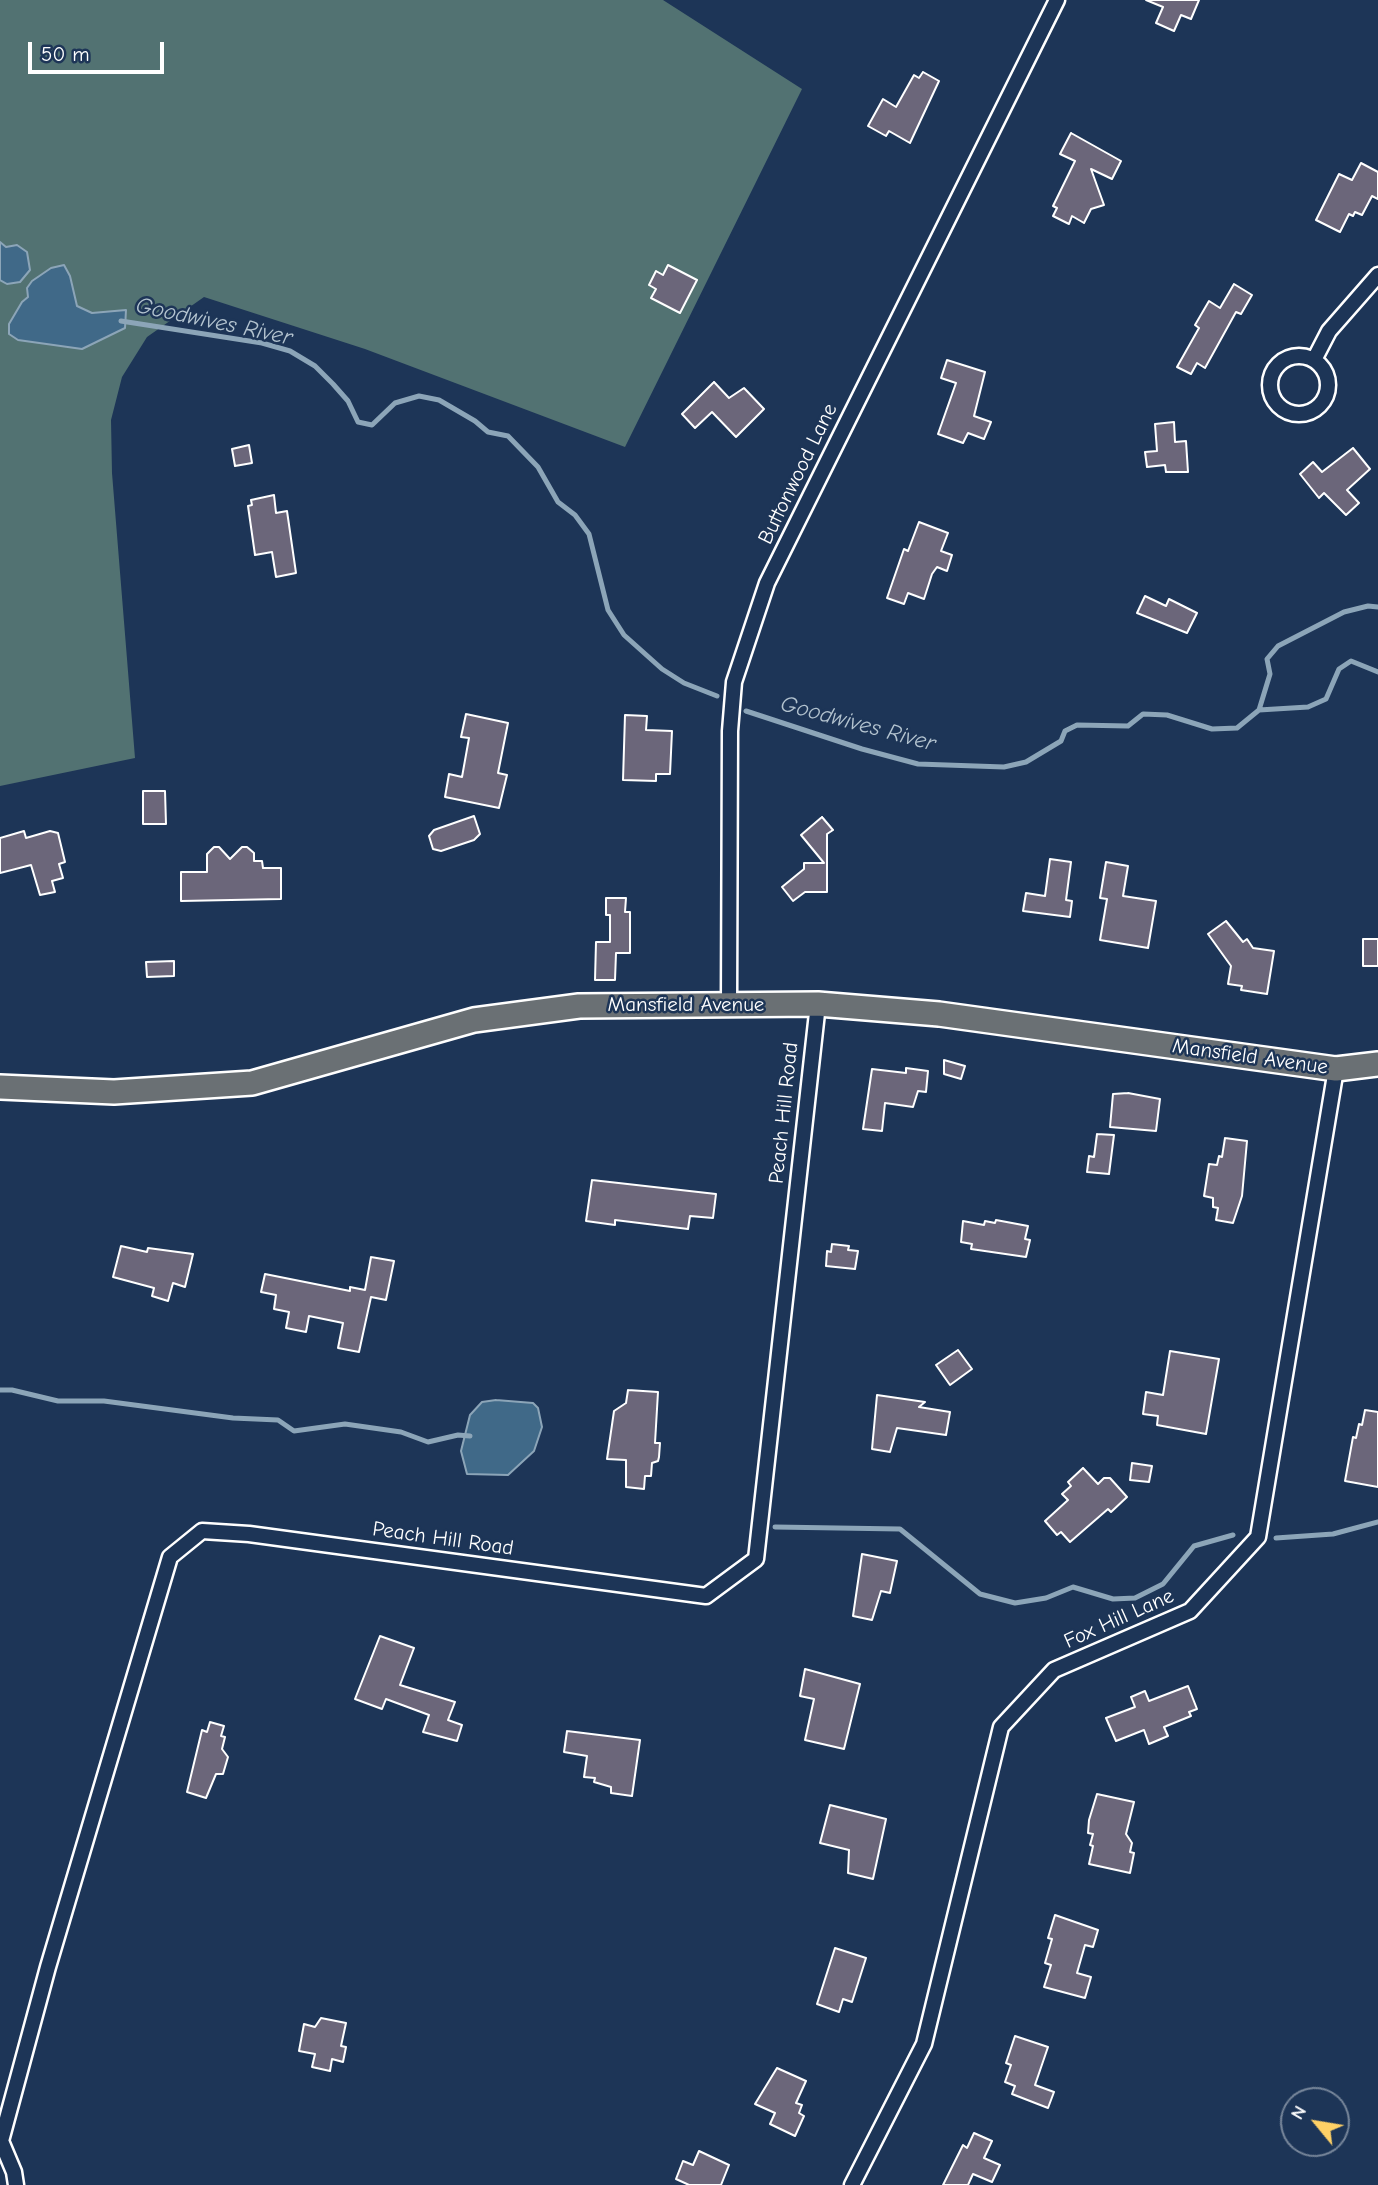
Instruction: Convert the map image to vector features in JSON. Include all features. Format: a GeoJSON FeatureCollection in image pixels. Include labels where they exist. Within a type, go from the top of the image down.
{"type":"FeatureCollection","features":[{"type":"Feature","properties":{"kind":"main road","name":"Mansfield Avenue"},"geometry":{"type":"LineString","coordinates":[[0,1087],[114,1092],[252,1083],[474,1020],[579,1006],[818,1004],[939,1014],[1336,1069],[1378,1064]]}},
{"type":"Feature","properties":{"kind":"street","name":"Buttonwood Lane"},"geometry":{"type":"LineString","coordinates":[[729,1005],[730,731],[734,682],[767,583],[1057,0]]}},
{"type":"Feature","properties":{"kind":"street"},"geometry":{"type":"LineString","coordinates":[[1314,360],[1329,331],[1378,275]]}},
{"type":"Feature","properties":{"kind":"street"},"geometry":{"type":"LineString","coordinates":[[1294,356],[1314,360],[1325,373],[1328,382],[1324,401],[1308,413],[1293,414],[1281,409],[1270,393],[1269,383],[1277,365],[1294,356]]}},
{"type":"Feature","properties":{"kind":"street","name":"Peach Hill Road"},"geometry":{"type":"LineString","coordinates":[[16,2185],[0,2141],[48,1967],[170,1557],[202,1531],[249,1534],[706,1595],[756,1559],[818,1004]]}},
{"type":"Feature","properties":{"kind":"street","name":"Fox Hill Lane"},"geometry":{"type":"LineString","coordinates":[[852,2185],[924,2044],[1001,1727],[1054,1670],[1190,1611],[1258,1536],[1336,1069]]}},
{"type":"Feature","properties":{"kind":"green space"},"geometry":{"type":"Polygon","coordinates":[[[0,0],[663,0],[802,89],[625,447],[365,349],[204,297],[147,337],[122,377],[111,420],[112,473],[135,758],[0,786],[0,0]]]}},
{"type":"Feature","properties":{"kind":"water"},"geometry":{"type":"Polygon","coordinates":[[[0,242],[6,247],[17,245],[27,252],[30,270],[20,282],[7,284],[0,280],[0,242]]]}},
{"type":"Feature","properties":{"kind":"water"},"geometry":{"type":"Polygon","coordinates":[[[64,265],[70,276],[77,306],[92,313],[126,310],[125,328],[82,349],[18,340],[9,334],[9,324],[28,297],[27,288],[32,281],[51,268],[64,265]]]}},
{"type":"Feature","properties":{"kind":"water"},"geometry":{"type":"Polygon","coordinates":[[[496,1400],[533,1403],[538,1408],[542,1427],[534,1451],[508,1475],[467,1474],[461,1451],[470,1415],[482,1402],[496,1400]]]}},
{"type":"Feature","properties":{"kind":"building"},"geometry":{"type":"Polygon","coordinates":[[[1146,0],[1199,0],[1191,19],[1181,15],[1174,31],[1156,23],[1163,7],[1146,0]]]}},
{"type":"Feature","properties":{"kind":"building"},"geometry":{"type":"Polygon","coordinates":[[[923,72],[939,81],[910,143],[889,131],[886,136],[868,126],[883,99],[896,107],[914,75],[919,78],[923,72]]]}},
{"type":"Feature","properties":{"kind":"building"},"geometry":{"type":"Polygon","coordinates":[[[1071,133],[1121,161],[1112,179],[1091,169],[1104,205],[1091,209],[1084,223],[1072,216],[1069,224],[1053,216],[1057,208],[1053,206],[1075,161],[1060,154],[1071,133]]]}},
{"type":"Feature","properties":{"kind":"building"},"geometry":{"type":"Polygon","coordinates":[[[1361,163],[1378,172],[1378,199],[1372,196],[1362,215],[1355,212],[1353,216],[1349,214],[1340,232],[1316,220],[1339,174],[1352,180],[1361,163]]]}},
{"type":"Feature","properties":{"kind":"building"},"geometry":{"type":"Polygon","coordinates":[[[668,265],[697,280],[680,313],[651,298],[656,289],[649,285],[656,271],[663,275],[668,265]]]}},
{"type":"Feature","properties":{"kind":"building"},"geometry":{"type":"Polygon","coordinates":[[[1234,284],[1252,295],[1241,314],[1236,312],[1205,368],[1197,363],[1191,374],[1177,367],[1199,328],[1195,325],[1209,301],[1220,308],[1234,284]]]}},
{"type":"Feature","properties":{"kind":"building"},"geometry":{"type":"Polygon","coordinates":[[[947,360],[985,372],[974,416],[991,422],[984,439],[968,433],[963,443],[938,434],[956,383],[941,378],[947,360]]]}},
{"type":"Feature","properties":{"kind":"building"},"geometry":{"type":"Polygon","coordinates":[[[714,382],[729,398],[744,388],[764,409],[736,437],[712,412],[695,428],[682,414],[714,382]]]}},
{"type":"Feature","properties":{"kind":"building"},"geometry":{"type":"Polygon","coordinates":[[[1174,422],[1175,442],[1186,441],[1188,472],[1166,472],[1165,465],[1147,467],[1145,452],[1157,451],[1155,424],[1174,422]]]}},
{"type":"Feature","properties":{"kind":"building"},"geometry":{"type":"Polygon","coordinates":[[[249,445],[252,463],[235,466],[232,449],[249,445]]]}},
{"type":"Feature","properties":{"kind":"building"},"geometry":{"type":"Polygon","coordinates":[[[1353,448],[1370,469],[1347,490],[1359,503],[1346,515],[1324,493],[1319,498],[1300,474],[1313,462],[1322,472],[1353,448]]]}},
{"type":"Feature","properties":{"kind":"building"},"geometry":{"type":"Polygon","coordinates":[[[274,495],[276,513],[287,511],[296,573],[276,577],[272,552],[255,555],[248,506],[252,505],[251,500],[274,495]]]}},
{"type":"Feature","properties":{"kind":"building"},"geometry":{"type":"Polygon","coordinates":[[[919,522],[948,533],[941,551],[952,555],[947,571],[937,567],[932,574],[924,599],[908,593],[904,604],[887,598],[904,549],[908,551],[919,522]]]}},
{"type":"Feature","properties":{"kind":"building"},"geometry":{"type":"Polygon","coordinates":[[[1145,596],[1166,606],[1169,599],[1197,613],[1187,633],[1137,613],[1145,596]]]}},
{"type":"Feature","properties":{"kind":"building"},"geometry":{"type":"Polygon","coordinates":[[[466,714],[508,723],[498,773],[507,775],[499,808],[445,797],[449,774],[462,777],[469,738],[461,737],[466,714]]]}},
{"type":"Feature","properties":{"kind":"building"},"geometry":{"type":"Polygon","coordinates":[[[625,715],[647,716],[646,730],[672,731],[670,774],[656,774],[656,781],[623,780],[625,715]]]}},
{"type":"Feature","properties":{"kind":"building"},"geometry":{"type":"Polygon","coordinates":[[[143,791],[165,791],[166,824],[143,824],[143,791]]]}},
{"type":"Feature","properties":{"kind":"building"},"geometry":{"type":"Polygon","coordinates":[[[474,816],[480,834],[474,840],[441,851],[433,849],[429,836],[434,830],[474,816]]]}},
{"type":"Feature","properties":{"kind":"building"},"geometry":{"type":"Polygon","coordinates":[[[822,817],[833,830],[827,834],[827,892],[805,892],[793,901],[782,887],[804,869],[804,863],[824,863],[801,835],[822,817]]]}},
{"type":"Feature","properties":{"kind":"building"},"geometry":{"type":"Polygon","coordinates":[[[24,831],[26,838],[50,831],[58,833],[65,862],[59,864],[63,878],[52,881],[55,892],[40,895],[31,865],[0,873],[0,838],[24,831]]]}},
{"type":"Feature","properties":{"kind":"building"},"geometry":{"type":"Polygon","coordinates":[[[214,847],[219,847],[230,859],[242,847],[247,847],[254,853],[254,861],[262,861],[263,868],[281,868],[281,899],[181,901],[181,872],[207,872],[207,854],[214,847]]]}},
{"type":"Feature","properties":{"kind":"building"},"geometry":{"type":"Polygon","coordinates":[[[1050,859],[1071,862],[1066,900],[1072,901],[1070,917],[1023,911],[1026,893],[1045,896],[1050,859]]]}},
{"type":"Feature","properties":{"kind":"building"},"geometry":{"type":"Polygon","coordinates":[[[1106,862],[1128,866],[1123,896],[1156,901],[1148,948],[1100,940],[1107,899],[1100,898],[1106,862]]]}},
{"type":"Feature","properties":{"kind":"building"},"geometry":{"type":"Polygon","coordinates":[[[606,898],[626,898],[625,912],[630,912],[630,953],[616,953],[615,980],[595,980],[596,942],[610,942],[610,915],[606,915],[606,898]]]}},
{"type":"Feature","properties":{"kind":"building"},"geometry":{"type":"Polygon","coordinates":[[[1226,921],[1243,942],[1247,939],[1253,948],[1274,951],[1267,994],[1241,990],[1242,986],[1228,984],[1231,966],[1208,934],[1226,921]]]}},
{"type":"Feature","properties":{"kind":"building"},"geometry":{"type":"Polygon","coordinates":[[[1363,939],[1378,939],[1378,966],[1363,966],[1363,939]]]}},
{"type":"Feature","properties":{"kind":"building"},"geometry":{"type":"Polygon","coordinates":[[[174,961],[174,976],[147,977],[146,962],[174,961]]]}},
{"type":"Feature","properties":{"kind":"building"},"geometry":{"type":"Polygon","coordinates":[[[944,1060],[965,1066],[961,1079],[944,1074],[944,1060]]]}},
{"type":"Feature","properties":{"kind":"building"},"geometry":{"type":"Polygon","coordinates":[[[906,1068],[928,1071],[926,1092],[918,1091],[913,1107],[885,1103],[882,1131],[863,1129],[872,1069],[906,1073],[906,1068]]]}},
{"type":"Feature","properties":{"kind":"building"},"geometry":{"type":"Polygon","coordinates":[[[1128,1093],[1160,1099],[1156,1131],[1110,1127],[1113,1094],[1128,1093]]]}},
{"type":"Feature","properties":{"kind":"building"},"geometry":{"type":"Polygon","coordinates":[[[1097,1134],[1114,1135],[1109,1174],[1087,1172],[1089,1156],[1094,1157],[1097,1134]]]}},
{"type":"Feature","properties":{"kind":"building"},"geometry":{"type":"Polygon","coordinates":[[[1225,1138],[1247,1141],[1242,1196],[1233,1223],[1216,1220],[1218,1208],[1213,1207],[1213,1198],[1204,1196],[1209,1164],[1217,1165],[1219,1156],[1222,1157],[1225,1138]]]}},
{"type":"Feature","properties":{"kind":"building"},"geometry":{"type":"Polygon","coordinates":[[[592,1180],[716,1194],[713,1218],[690,1216],[688,1229],[615,1220],[615,1225],[586,1221],[592,1180]]]}},
{"type":"Feature","properties":{"kind":"building"},"geometry":{"type":"Polygon","coordinates":[[[996,1220],[1028,1226],[1025,1239],[1030,1240],[1026,1257],[971,1249],[972,1244],[961,1242],[963,1221],[984,1225],[985,1221],[995,1223],[996,1220]]]}},
{"type":"Feature","properties":{"kind":"building"},"geometry":{"type":"Polygon","coordinates":[[[832,1244],[849,1246],[848,1250],[858,1251],[855,1269],[826,1266],[827,1251],[831,1252],[832,1244]]]}},
{"type":"Feature","properties":{"kind":"building"},"geometry":{"type":"Polygon","coordinates":[[[121,1246],[147,1252],[148,1248],[193,1254],[185,1287],[173,1283],[168,1301],[152,1296],[154,1288],[113,1277],[121,1246]]]}},
{"type":"Feature","properties":{"kind":"building"},"geometry":{"type":"Polygon","coordinates":[[[371,1257],[394,1261],[386,1300],[371,1297],[359,1352],[338,1348],[343,1323],[309,1316],[306,1332],[286,1328],[289,1312],[274,1309],[276,1295],[261,1292],[265,1274],[350,1291],[350,1287],[365,1290],[371,1257]]]}},
{"type":"Feature","properties":{"kind":"building"},"geometry":{"type":"Polygon","coordinates":[[[958,1350],[972,1369],[950,1385],[936,1365],[958,1350]]]}},
{"type":"Feature","properties":{"kind":"building"},"geometry":{"type":"Polygon","coordinates":[[[1170,1351],[1219,1359],[1206,1434],[1157,1425],[1158,1416],[1143,1414],[1146,1392],[1163,1395],[1170,1351]]]}},
{"type":"Feature","properties":{"kind":"building"},"geometry":{"type":"Polygon","coordinates":[[[628,1390],[658,1392],[655,1443],[660,1443],[659,1457],[658,1461],[652,1463],[651,1476],[645,1476],[644,1489],[626,1487],[626,1460],[607,1459],[614,1411],[626,1403],[628,1390]]]}},
{"type":"Feature","properties":{"kind":"building"},"geometry":{"type":"Polygon","coordinates":[[[877,1395],[925,1402],[919,1407],[950,1412],[946,1435],[897,1428],[890,1452],[872,1449],[877,1395]]]}},
{"type":"Feature","properties":{"kind":"building"},"geometry":{"type":"Polygon","coordinates":[[[1365,1410],[1378,1412],[1378,1487],[1345,1481],[1353,1437],[1356,1438],[1359,1424],[1362,1425],[1365,1410]]]}},
{"type":"Feature","properties":{"kind":"building"},"geometry":{"type":"Polygon","coordinates":[[[1132,1463],[1152,1466],[1149,1482],[1130,1480],[1132,1463]]]}},
{"type":"Feature","properties":{"kind":"building"},"geometry":{"type":"Polygon","coordinates":[[[1083,1468],[1098,1484],[1104,1478],[1110,1478],[1127,1497],[1111,1512],[1108,1509],[1070,1542],[1061,1532],[1057,1535],[1045,1521],[1068,1500],[1062,1494],[1071,1486],[1068,1482],[1083,1468]]]}},
{"type":"Feature","properties":{"kind":"building"},"geometry":{"type":"Polygon","coordinates":[[[862,1554],[897,1561],[890,1593],[881,1591],[872,1620],[853,1616],[862,1554]]]}},
{"type":"Feature","properties":{"kind":"building"},"geometry":{"type":"Polygon","coordinates":[[[380,1636],[414,1648],[400,1685],[455,1702],[448,1720],[462,1725],[457,1741],[423,1732],[429,1715],[386,1699],[382,1709],[355,1699],[380,1636]]]}},
{"type":"Feature","properties":{"kind":"building"},"geometry":{"type":"Polygon","coordinates":[[[805,1669],[860,1684],[844,1749],[805,1740],[814,1699],[800,1696],[805,1669]]]}},
{"type":"Feature","properties":{"kind":"building"},"geometry":{"type":"Polygon","coordinates":[[[1188,1686],[1197,1709],[1189,1712],[1191,1716],[1164,1727],[1168,1736],[1149,1744],[1144,1730],[1116,1741],[1106,1718],[1135,1707],[1131,1697],[1145,1691],[1149,1701],[1188,1686]]]}},
{"type":"Feature","properties":{"kind":"building"},"geometry":{"type":"Polygon","coordinates":[[[210,1722],[224,1726],[221,1736],[225,1737],[222,1749],[228,1757],[223,1774],[216,1774],[206,1798],[187,1792],[202,1730],[207,1732],[210,1722]]]}},
{"type":"Feature","properties":{"kind":"building"},"geometry":{"type":"Polygon","coordinates":[[[567,1731],[640,1740],[632,1796],[611,1793],[611,1787],[594,1782],[595,1778],[584,1777],[587,1756],[564,1752],[567,1731]]]}},
{"type":"Feature","properties":{"kind":"building"},"geometry":{"type":"Polygon","coordinates":[[[1097,1794],[1134,1802],[1126,1834],[1132,1843],[1130,1852],[1134,1853],[1130,1873],[1089,1864],[1093,1834],[1088,1833],[1089,1820],[1097,1794]]]}},
{"type":"Feature","properties":{"kind":"building"},"geometry":{"type":"Polygon","coordinates":[[[830,1805],[886,1819],[873,1879],[848,1873],[849,1850],[820,1843],[830,1805]]]}},
{"type":"Feature","properties":{"kind":"building"},"geometry":{"type":"Polygon","coordinates":[[[1055,1915],[1098,1930],[1093,1947],[1085,1945],[1077,1973],[1091,1977],[1085,1998],[1044,1987],[1051,1965],[1045,1963],[1052,1939],[1048,1938],[1055,1915]]]}},
{"type":"Feature","properties":{"kind":"building"},"geometry":{"type":"Polygon","coordinates":[[[835,1948],[866,1958],[852,2002],[843,1999],[839,2012],[817,2004],[835,1948]]]}},
{"type":"Feature","properties":{"kind":"building"},"geometry":{"type":"Polygon","coordinates":[[[321,2018],[346,2023],[341,2046],[346,2047],[343,2062],[332,2059],[330,2071],[312,2067],[315,2054],[299,2051],[304,2024],[315,2027],[321,2018]]]}},
{"type":"Feature","properties":{"kind":"building"},"geometry":{"type":"Polygon","coordinates":[[[1015,2036],[1048,2047],[1035,2085],[1054,2092],[1048,2108],[1012,2094],[1015,2086],[1005,2082],[1011,2065],[1006,2063],[1015,2036]]]}},
{"type":"Feature","properties":{"kind":"building"},"geometry":{"type":"Polygon","coordinates":[[[777,2068],[806,2081],[796,2103],[802,2105],[799,2113],[804,2116],[795,2136],[770,2124],[775,2113],[755,2104],[777,2068]]]}},
{"type":"Feature","properties":{"kind":"building"},"geometry":{"type":"Polygon","coordinates":[[[974,2133],[992,2141],[984,2158],[1000,2165],[992,2182],[973,2174],[968,2185],[943,2185],[963,2145],[967,2148],[974,2133]]]}},
{"type":"Feature","properties":{"kind":"building"},"geometry":{"type":"Polygon","coordinates":[[[699,2151],[729,2165],[721,2185],[689,2185],[676,2179],[683,2161],[693,2165],[699,2151]]]}},
{"type":"Feature","properties":{"kind":"waterway","name":"Goodwives River"},"geometry":{"type":"LineString","coordinates":[[121,321],[262,343],[290,351],[315,366],[333,384],[348,401],[358,422],[372,425],[395,403],[419,396],[439,400],[475,421],[488,432],[508,436],[538,467],[558,502],[575,515],[589,534],[608,610],[624,635],[662,669],[684,683],[717,696]]}},
{"type":"Feature","properties":{"kind":"waterway","name":"Goodwives River"},"geometry":{"type":"LineString","coordinates":[[746,711],[862,749],[918,764],[1004,767],[1026,762],[1061,741],[1065,731],[1077,725],[1128,726],[1143,714],[1167,715],[1212,729],[1237,728],[1259,710],[1270,674],[1267,659],[1278,646],[1344,612],[1368,606],[1378,607]]}},
{"type":"Feature","properties":{"kind":"waterway"},"geometry":{"type":"LineString","coordinates":[[1259,710],[1308,707],[1326,699],[1339,669],[1351,661],[1378,672]]}},
{"type":"Feature","properties":{"kind":"waterway"},"geometry":{"type":"LineString","coordinates":[[0,1390],[12,1390],[58,1401],[104,1401],[233,1418],[278,1420],[294,1431],[345,1424],[401,1432],[428,1442],[458,1435],[470,1436]]}},
{"type":"Feature","properties":{"kind":"waterway"},"geometry":{"type":"LineString","coordinates":[[1276,1538],[1333,1534],[1378,1522]]}},
{"type":"Feature","properties":{"kind":"waterway"},"geometry":{"type":"LineString","coordinates":[[775,1527],[900,1529],[980,1594],[1015,1603],[1046,1598],[1073,1587],[1113,1599],[1135,1598],[1163,1584],[1194,1546],[1233,1535]]}}]}
